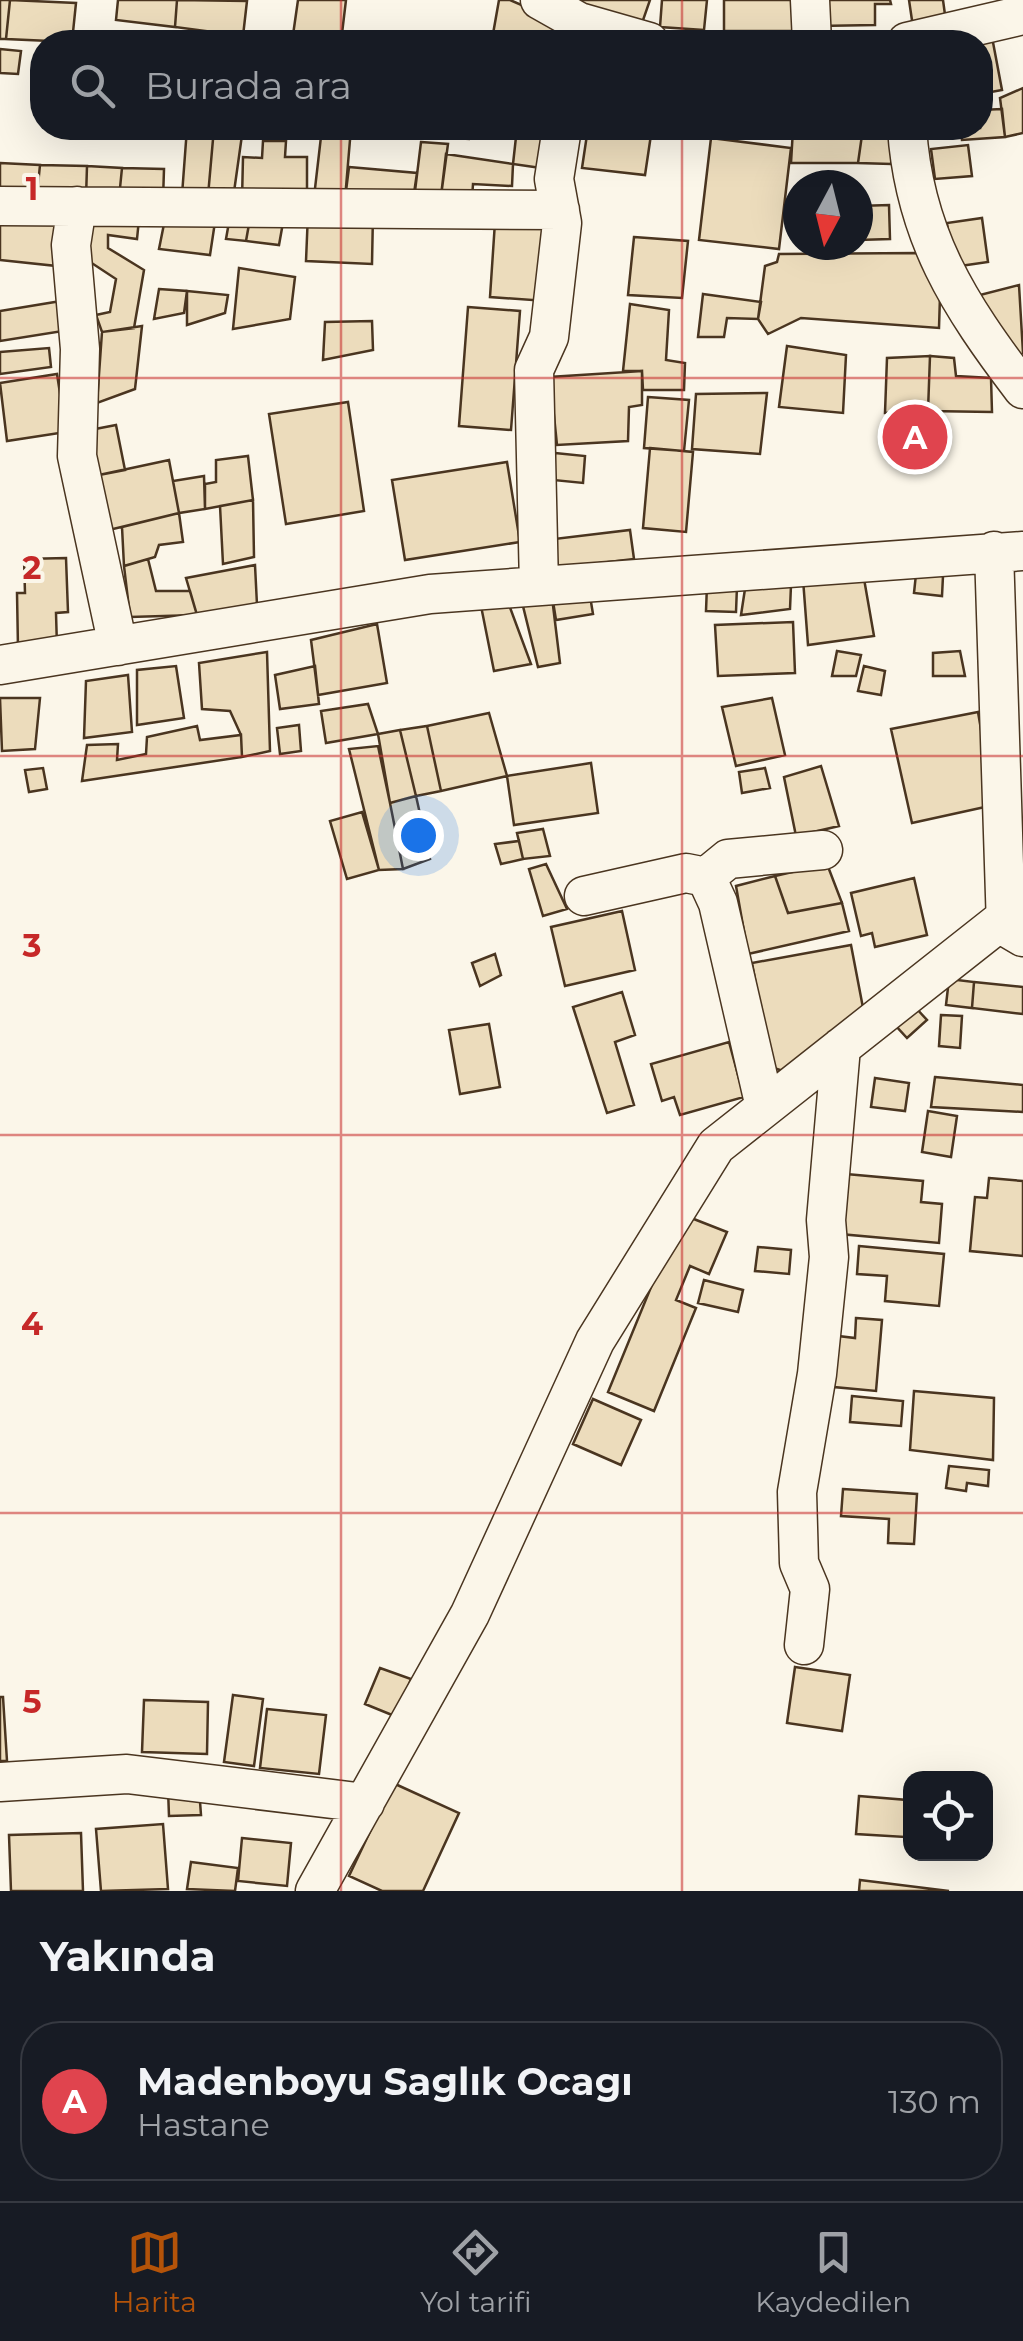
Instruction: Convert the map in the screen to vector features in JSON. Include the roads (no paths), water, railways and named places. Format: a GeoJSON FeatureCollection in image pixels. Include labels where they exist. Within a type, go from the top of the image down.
{"type":"FeatureCollection","features":[{"type":"Feature","properties":{"kind":"street"},"geometry":{"type":"LineString","coordinates":[[540,0],[575,30]]}},
{"type":"Feature","properties":{"kind":"street"},"geometry":{"type":"LineString","coordinates":[[810,0],[811,30]]}},
{"type":"Feature","properties":{"kind":"street"},"geometry":{"type":"LineString","coordinates":[[959,30],[1023,15]]}},
{"type":"Feature","properties":{"kind":"street"},"geometry":{"type":"LineString","coordinates":[[539,586],[534,370],[549,338],[562,223],[554,180],[560,140]]}},
{"type":"Feature","properties":{"kind":"street"},"geometry":{"type":"LineString","coordinates":[[909,140],[920,217],[946,278],[1023,389]]}},
{"type":"Feature","properties":{"kind":"street"},"geometry":{"type":"LineString","coordinates":[[0,206],[560,210]]}},
{"type":"Feature","properties":{"kind":"street"},"geometry":{"type":"LineString","coordinates":[[77,206],[71,245],[80,349],[77,456],[118,646]]}},
{"type":"Feature","properties":{"kind":"street"},"geometry":{"type":"LineString","coordinates":[[0,665],[430,594],[1009,551],[1014,927],[840,1047],[716,1146],[595,1341],[470,1614],[315,1891]]}},
{"type":"Feature","properties":{"kind":"street"},"geometry":{"type":"LineString","coordinates":[[584,896],[686,873],[706,877],[728,860],[823,850]]}},
{"type":"Feature","properties":{"kind":"street"},"geometry":{"type":"LineString","coordinates":[[706,877],[718,903],[765,1107]]}},
{"type":"Feature","properties":{"kind":"street"},"geometry":{"type":"LineString","coordinates":[[804,1645],[810,1589],[799,1563],[798,1492],[817,1374],[829,1257],[826,1220],[840,1047]]}},
{"type":"Feature","properties":{"kind":"street"},"geometry":{"type":"LineString","coordinates":[[0,1782],[127,1774],[365,1803]]}},
{"type":"Feature","properties":{"kind":"place","name":"Madenboyu Saglık Ocagı"},"geometry":{"type":"Point","coordinates":[915,437]}}]}
